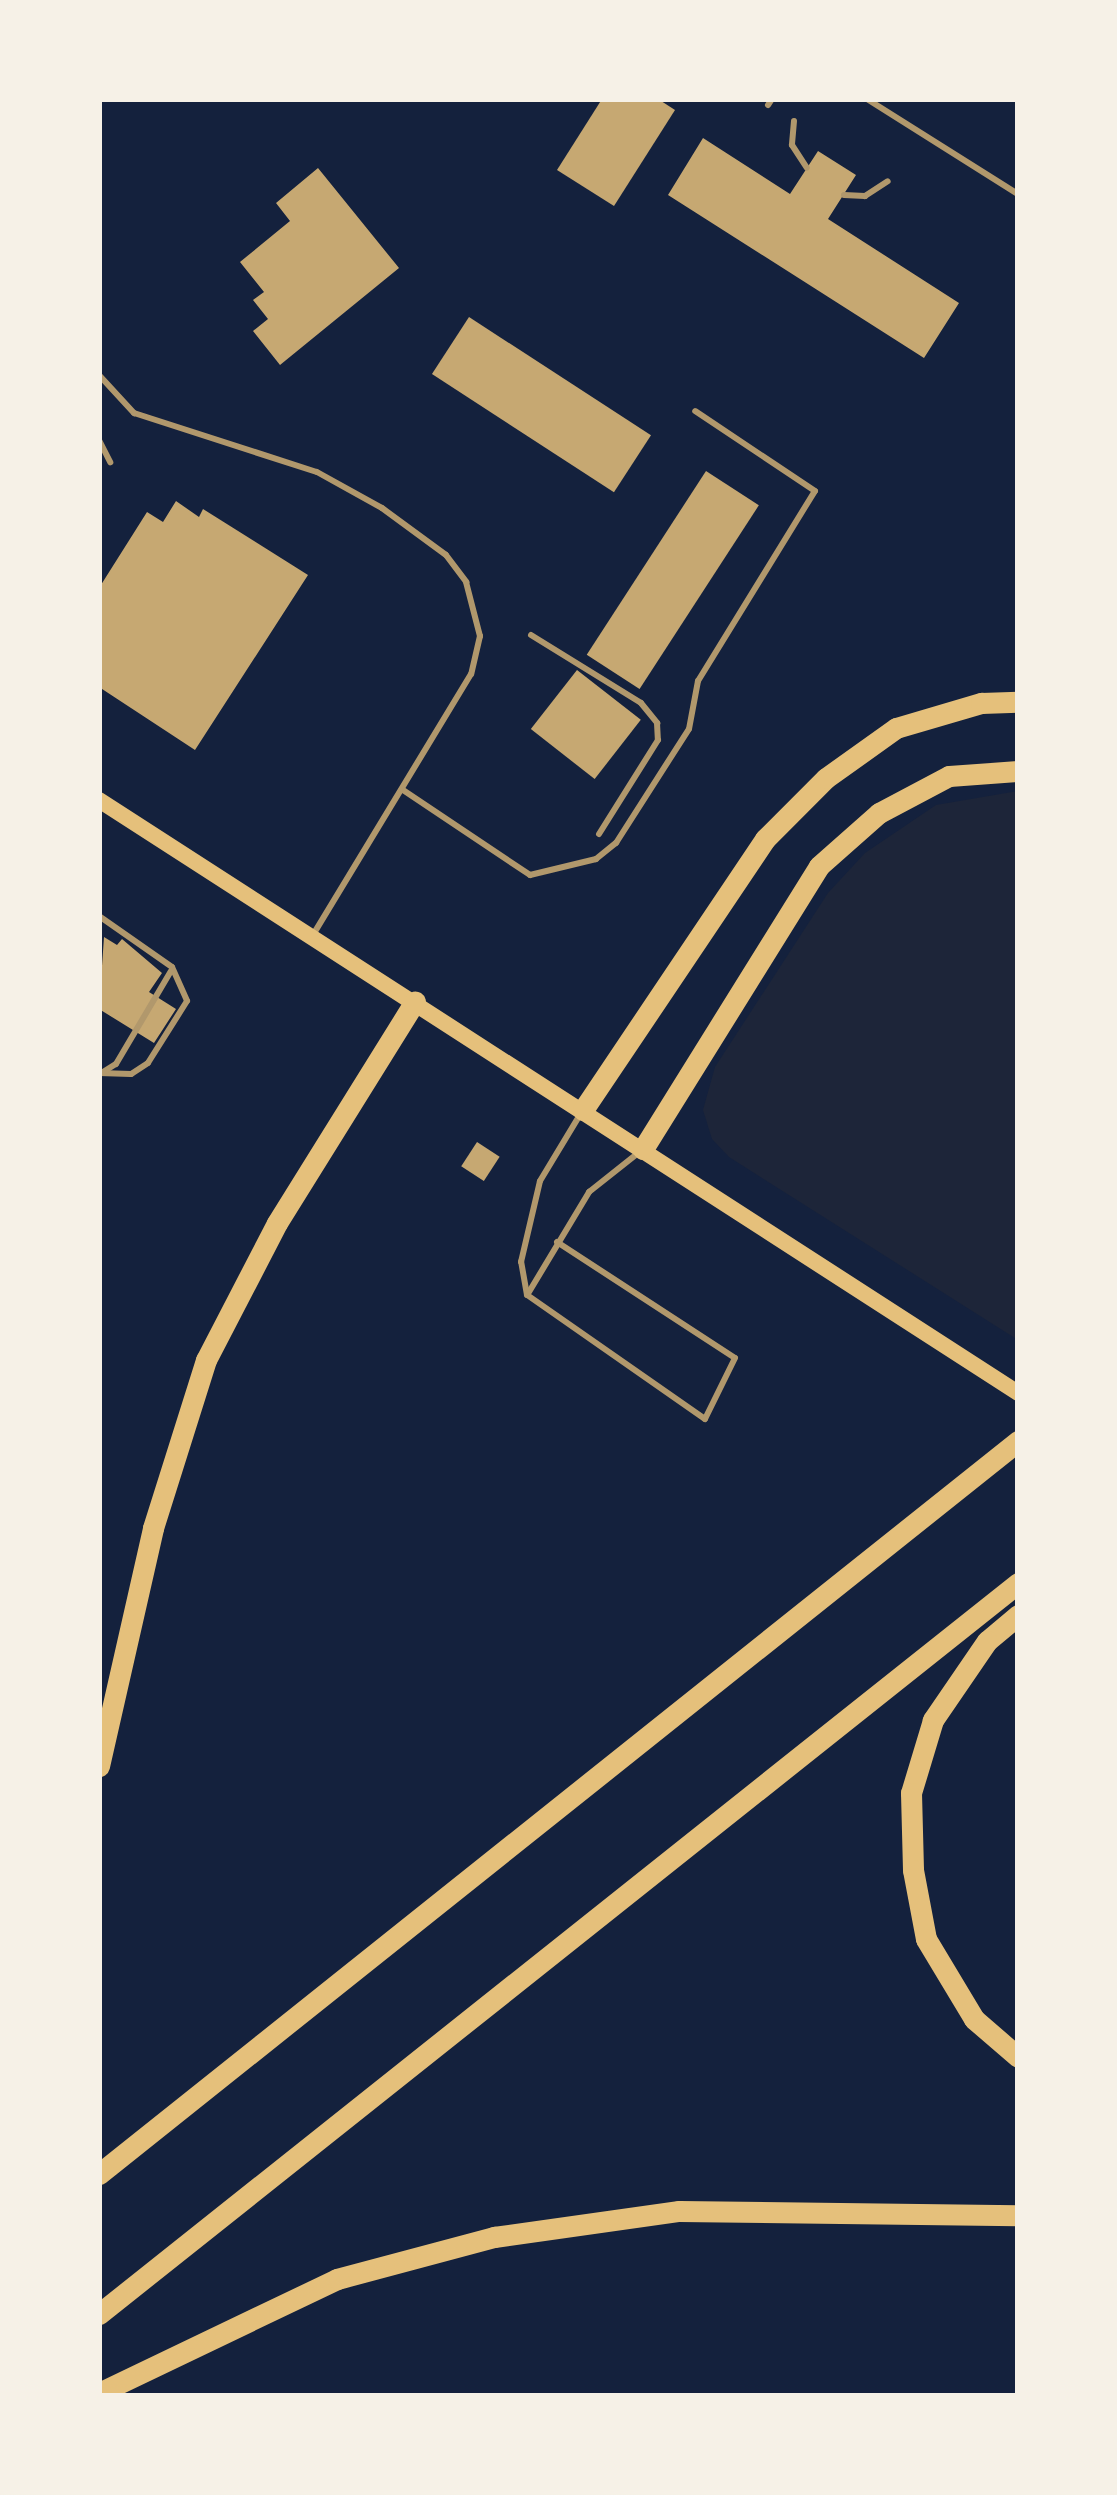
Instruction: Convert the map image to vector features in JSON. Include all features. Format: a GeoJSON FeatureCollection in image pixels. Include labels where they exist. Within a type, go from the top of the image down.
{"type":"FeatureCollection","features":[{"type":"Feature","properties":{"kind":"highway"},"geometry":{"type":"LineString","coordinates":[[583,1110],[765,839],[826,778],[896,728],[981,703],[1018,702]]}},
{"type":"Feature","properties":{"kind":"highway"},"geometry":{"type":"LineString","coordinates":[[643,1149],[819,866],[879,813],[949,776],[1018,771]]}},
{"type":"Feature","properties":{"kind":"highway"},"geometry":{"type":"LineString","coordinates":[[99,1766],[152,1528],[206,1360],[277,1223],[415,1001]]}},
{"type":"Feature","properties":{"kind":"highway"},"geometry":{"type":"LineString","coordinates":[[99,2174],[1018,1441]]}},
{"type":"Feature","properties":{"kind":"highway"},"geometry":{"type":"LineString","coordinates":[[99,2314],[1018,1583]]}},
{"type":"Feature","properties":{"kind":"highway"},"geometry":{"type":"LineString","coordinates":[[1018,1615],[987,1641],[933,1720],[911,1793],[913,1870],[926,1939],[974,2018],[1018,2057]]}},
{"type":"Feature","properties":{"kind":"highway"},"geometry":{"type":"LineString","coordinates":[[99,2393],[337,2279],[494,2237],[679,2211],[1018,2215]]}},
{"type":"Feature","properties":{"kind":"main road"},"geometry":{"type":"LineString","coordinates":[[99,800],[1018,1393]]}},
{"type":"Feature","properties":{"kind":"lane"},"geometry":{"type":"LineString","coordinates":[[867,99],[1018,194]]}},
{"type":"Feature","properties":{"kind":"lane"},"geometry":{"type":"LineString","coordinates":[[794,121],[792,146],[807,168]]}},
{"type":"Feature","properties":{"kind":"lane"},"geometry":{"type":"LineString","coordinates":[[844,195],[865,196],[888,181]]}},
{"type":"Feature","properties":{"kind":"lane"},"geometry":{"type":"LineString","coordinates":[[99,375],[134,412],[317,472],[382,508],[457,568],[480,636],[471,674],[313,936]]}},
{"type":"Feature","properties":{"kind":"lane"},"geometry":{"type":"LineString","coordinates":[[404,790],[530,875],[596,859],[616,843],[689,729],[698,680],[815,491],[695,411]]}},
{"type":"Feature","properties":{"kind":"lane"},"geometry":{"type":"LineString","coordinates":[[99,440],[110,462]]}},
{"type":"Feature","properties":{"kind":"lane"},"geometry":{"type":"LineString","coordinates":[[531,634],[647,708],[657,723],[658,740],[599,834]]}},
{"type":"Feature","properties":{"kind":"lane"},"geometry":{"type":"LineString","coordinates":[[99,916],[172,967],[187,1001],[162,1047],[131,1074],[99,1074]]}},
{"type":"Feature","properties":{"kind":"lane"},"geometry":{"type":"LineString","coordinates":[[99,1074],[116,1064],[172,967]]}},
{"type":"Feature","properties":{"kind":"lane"},"geometry":{"type":"LineString","coordinates":[[557,1242],[735,1358],[705,1419],[527,1295],[521,1262],[540,1181],[583,1110]]}},
{"type":"Feature","properties":{"kind":"lane"},"geometry":{"type":"LineString","coordinates":[[527,1295],[589,1192],[643,1149]]}},
{"type":"Feature","properties":{"kind":"shaded area"},"geometry":{"type":"Polygon","coordinates":[[[1018,791],[1018,1340],[729,1157],[712,1139],[703,1110],[715,1067],[828,893],[865,853],[936,805],[1018,791]]]}},
{"type":"Feature","properties":{"kind":"building"},"geometry":{"type":"Polygon","coordinates":[[[602,99],[658,99],[675,110],[614,206],[557,170],[602,99]]]}},
{"type":"Feature","properties":{"kind":"building"},"geometry":{"type":"Polygon","coordinates":[[[703,138],[790,194],[818,151],[856,175],[828,219],[959,303],[924,358],[668,195],[703,138]]]}},
{"type":"Feature","properties":{"kind":"building"},"geometry":{"type":"Polygon","coordinates":[[[318,168],[399,268],[280,365],[253,331],[268,319],[253,300],[264,292],[240,262],[290,221],[276,203],[318,168]]]}},
{"type":"Feature","properties":{"kind":"building"},"geometry":{"type":"Polygon","coordinates":[[[469,317],[651,435],[614,492],[432,374],[469,317]]]}},
{"type":"Feature","properties":{"kind":"building"},"geometry":{"type":"Polygon","coordinates":[[[706,471],[759,505],[640,689],[587,655],[706,471]]]}},
{"type":"Feature","properties":{"kind":"building"},"geometry":{"type":"Polygon","coordinates":[[[176,501],[199,517],[203,509],[308,575],[195,750],[99,687],[99,588],[147,512],[163,522],[176,501]]]}},
{"type":"Feature","properties":{"kind":"building"},"geometry":{"type":"Polygon","coordinates":[[[577,670],[641,720],[595,779],[531,729],[577,670]]]}},
{"type":"Feature","properties":{"kind":"building"},"geometry":{"type":"Polygon","coordinates":[[[104,937],[117,945],[122,939],[162,973],[149,992],[176,1009],[154,1043],[99,1009],[104,937]]]}},
{"type":"Feature","properties":{"kind":"building"},"geometry":{"type":"Polygon","coordinates":[[[477,1142],[500,1157],[484,1181],[461,1166],[477,1142]]]}}]}
